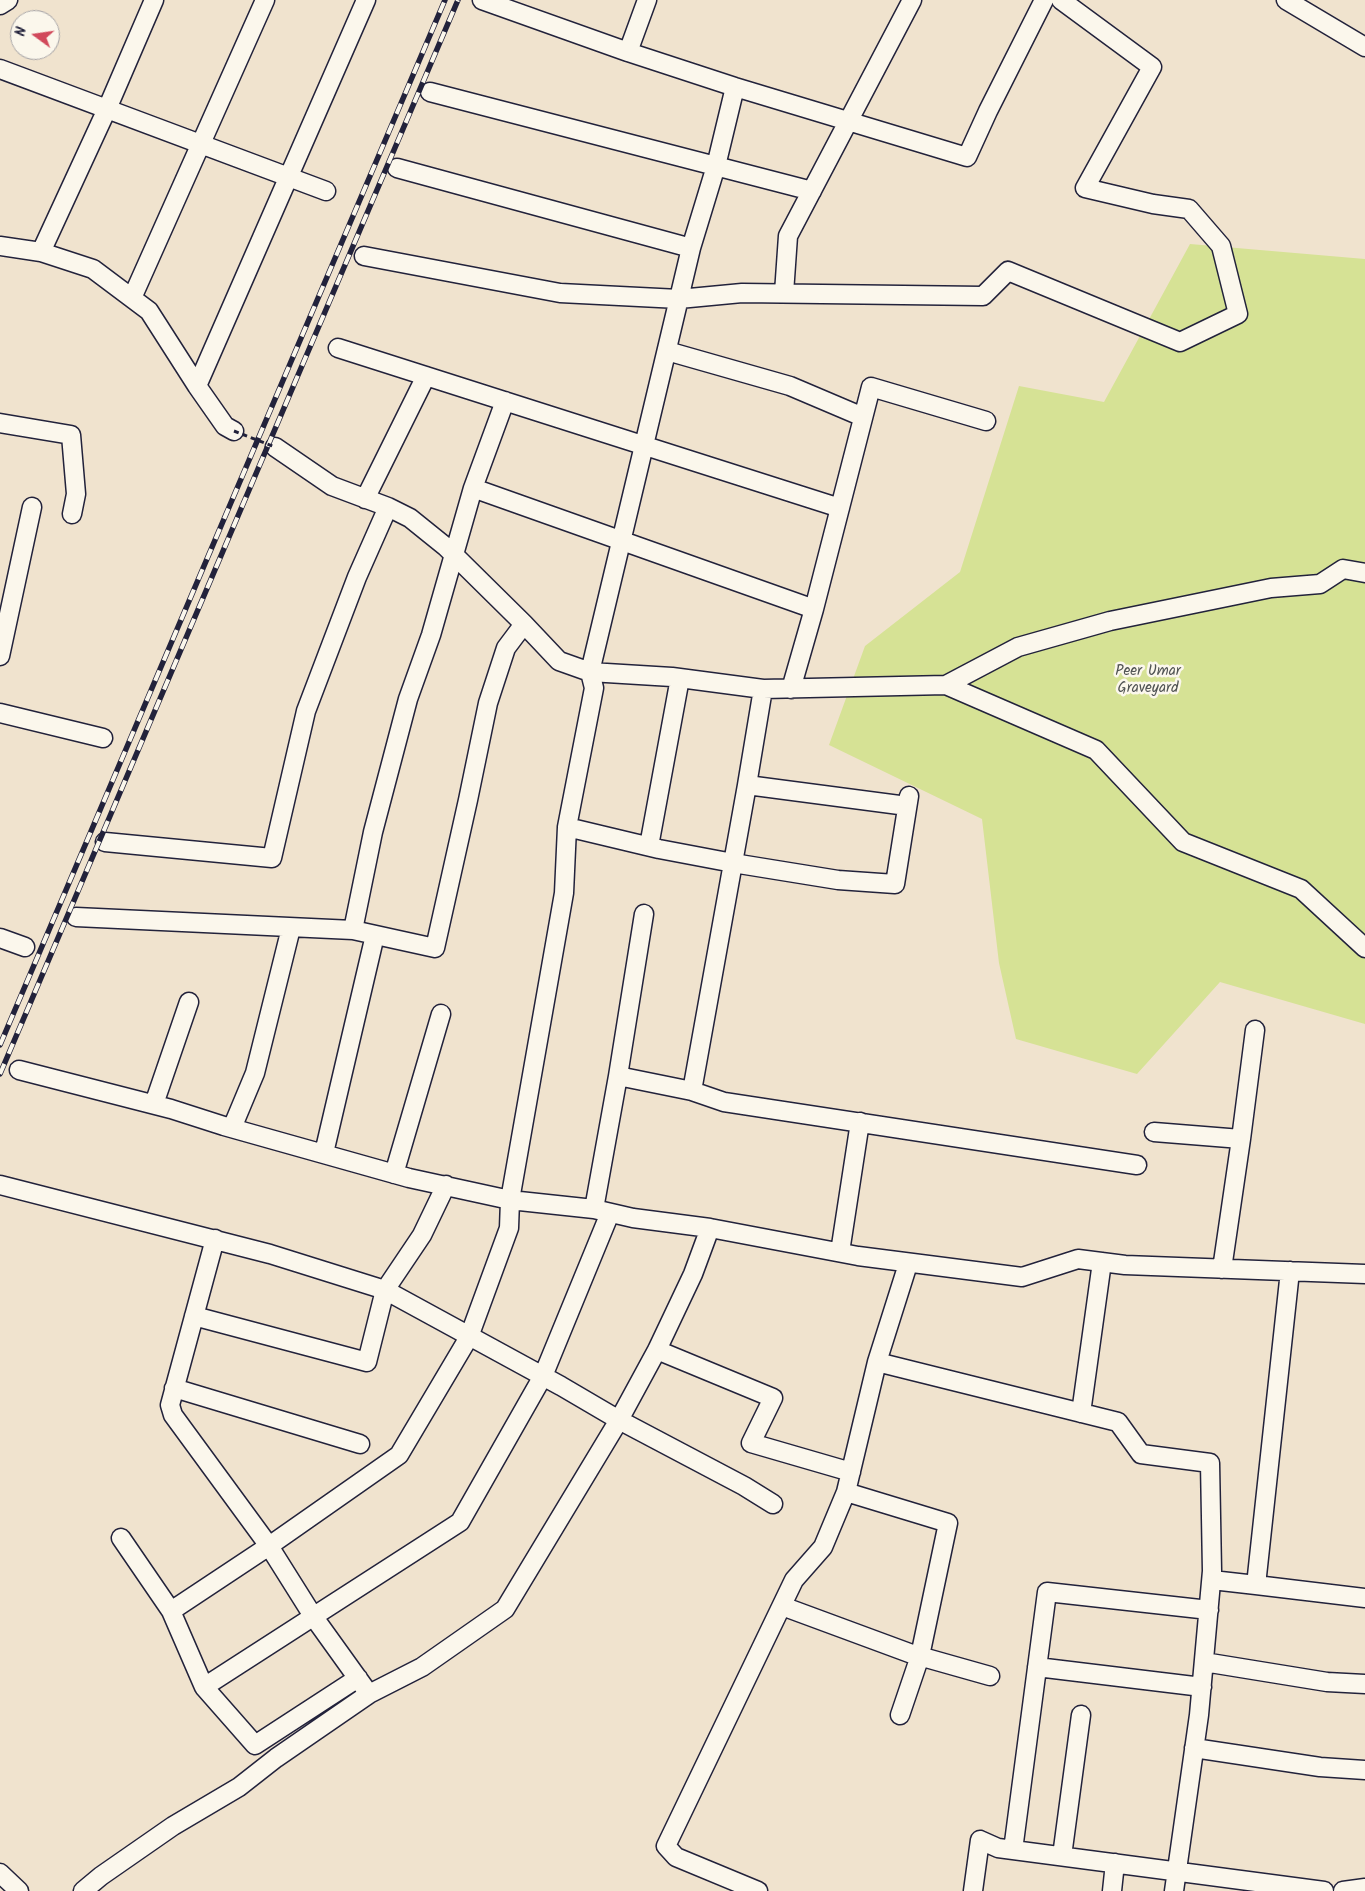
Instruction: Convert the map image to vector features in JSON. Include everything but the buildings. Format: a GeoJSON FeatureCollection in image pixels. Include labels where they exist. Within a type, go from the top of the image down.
{"type":"FeatureCollection","features":[{"type":"Feature","properties":{"kind":"street"},"geometry":{"type":"LineString","coordinates":[[0,5],[8,0]]}},
{"type":"Feature","properties":{"kind":"street"},"geometry":{"type":"LineString","coordinates":[[41,252],[107,109],[154,0]]}},
{"type":"Feature","properties":{"kind":"street"},"geometry":{"type":"LineString","coordinates":[[132,298],[199,144],[265,0]]}},
{"type":"Feature","properties":{"kind":"street"},"geometry":{"type":"LineString","coordinates":[[196,386],[366,0]]}},
{"type":"Feature","properties":{"kind":"street"},"geometry":{"type":"LineString","coordinates":[[482,0],[628,52],[735,87],[967,158],[988,111],[1044,0]]}},
{"type":"Feature","properties":{"kind":"street"},"geometry":{"type":"LineString","coordinates":[[628,52],[647,0]]}},
{"type":"Feature","properties":{"kind":"street"},"geometry":{"type":"LineString","coordinates":[[784,293],[788,236],[912,0]]}},
{"type":"Feature","properties":{"kind":"street"},"geometry":{"type":"LineString","coordinates":[[364,256],[560,292],[679,299],[742,293],[983,296],[1008,271],[1180,342],[1238,314],[1221,246],[1189,209],[1153,204],[1085,188],[1152,67],[1060,0]]}},
{"type":"Feature","properties":{"kind":"street"},"geometry":{"type":"LineString","coordinates":[[1286,0],[1365,47]]}},
{"type":"Feature","properties":{"kind":"street"},"geometry":{"type":"LineString","coordinates":[[0,69],[326,191]]}},
{"type":"Feature","properties":{"kind":"street"},"geometry":{"type":"LineString","coordinates":[[171,1610],[268,1546],[399,1455],[469,1337],[509,1228],[510,1200],[564,893],[567,827],[594,688],[590,672],[679,299],[716,166],[735,87]]}},
{"type":"Feature","properties":{"kind":"street"},"geometry":{"type":"LineString","coordinates":[[430,92],[812,191]]}},
{"type":"Feature","properties":{"kind":"street"},"geometry":{"type":"LineString","coordinates":[[397,168],[692,248]]}},
{"type":"Feature","properties":{"kind":"street"},"geometry":{"type":"LineString","coordinates":[[0,246],[41,252],[93,269],[149,311],[196,386],[225,426],[234,431]]}},
{"type":"Feature","properties":{"kind":"street"},"geometry":{"type":"LineString","coordinates":[[338,348],[840,508]]}},
{"type":"Feature","properties":{"kind":"street"},"geometry":{"type":"LineString","coordinates":[[667,351],[790,386],[863,417]]}},
{"type":"Feature","properties":{"kind":"street"},"geometry":{"type":"LineString","coordinates":[[365,499],[426,376]]}},
{"type":"Feature","properties":{"kind":"street"},"geometry":{"type":"LineString","coordinates":[[791,689],[814,609],[871,386],[986,421]]}},
{"type":"Feature","properties":{"kind":"street"},"geometry":{"type":"LineString","coordinates":[[353,930],[373,832],[408,700],[431,635],[473,488],[505,401]]}},
{"type":"Feature","properties":{"kind":"street"},"geometry":{"type":"LineString","coordinates":[[0,423],[71,436],[76,494],[72,514]]}},
{"type":"Feature","properties":{"kind":"street"},"geometry":{"type":"LineString","coordinates":[[275,447],[332,486],[388,507],[410,518],[455,556],[559,661],[590,672],[680,678],[763,689],[946,685],[1096,750],[1183,842],[1301,889],[1365,948]]}},
{"type":"Feature","properties":{"kind":"street"},"geometry":{"type":"LineString","coordinates":[[473,488],[814,609]]}},
{"type":"Feature","properties":{"kind":"street"},"geometry":{"type":"LineString","coordinates":[[0,656],[32,507]]}},
{"type":"Feature","properties":{"kind":"street"},"geometry":{"type":"LineString","coordinates":[[105,842],[272,858],[306,711],[357,577],[388,507]]}},
{"type":"Feature","properties":{"kind":"street"},"geometry":{"type":"LineString","coordinates":[[946,685],[1018,647],[1110,621],[1271,588],[1320,584],[1343,569],[1365,573]]}},
{"type":"Feature","properties":{"kind":"street"},"geometry":{"type":"LineString","coordinates":[[76,916],[353,930],[434,948],[488,703],[506,648],[524,624]]}},
{"type":"Feature","properties":{"kind":"street"},"geometry":{"type":"LineString","coordinates":[[649,846],[680,678]]}},
{"type":"Feature","properties":{"kind":"street"},"geometry":{"type":"LineString","coordinates":[[692,1091],[763,689]]}},
{"type":"Feature","properties":{"kind":"street"},"geometry":{"type":"LineString","coordinates":[[0,713],[103,738]]}},
{"type":"Feature","properties":{"kind":"street"},"geometry":{"type":"LineString","coordinates":[[567,827],[733,864],[838,880],[895,884],[908,801],[747,784]]}},
{"type":"Feature","properties":{"kind":"street"},"geometry":{"type":"LineString","coordinates":[[204,1687],[460,1522],[543,1376],[602,1211],[618,1076],[644,914]]}},
{"type":"Feature","properties":{"kind":"street"},"geometry":{"type":"LineString","coordinates":[[232,1128],[255,1073],[291,928]]}},
{"type":"Feature","properties":{"kind":"street"},"geometry":{"type":"LineString","coordinates":[[324,1153],[375,935]]}},
{"type":"Feature","properties":{"kind":"street"},"geometry":{"type":"LineString","coordinates":[[0,938],[25,947]]}},
{"type":"Feature","properties":{"kind":"street"},"geometry":{"type":"LineString","coordinates":[[154,1104],[189,1002]]}},
{"type":"Feature","properties":{"kind":"street"},"geometry":{"type":"LineString","coordinates":[[394,1174],[441,1014]]}},
{"type":"Feature","properties":{"kind":"street"},"geometry":{"type":"LineString","coordinates":[[1222,1269],[1255,1030]]}},
{"type":"Feature","properties":{"kind":"street"},"geometry":{"type":"LineString","coordinates":[[19,1070],[154,1104],[394,1174],[510,1200],[602,1211],[633,1218],[710,1228],[908,1264],[1022,1276],[1078,1259],[1126,1265],[1365,1274]]}},
{"type":"Feature","properties":{"kind":"street"},"geometry":{"type":"LineString","coordinates":[[618,1076],[692,1091],[724,1102],[1137,1165]]}},
{"type":"Feature","properties":{"kind":"street"},"geometry":{"type":"LineString","coordinates":[[840,1252],[860,1122]]}},
{"type":"Feature","properties":{"kind":"street"},"geometry":{"type":"LineString","coordinates":[[1154,1132],[1241,1138]]}},
{"type":"Feature","properties":{"kind":"street"},"geometry":{"type":"LineString","coordinates":[[0,1185],[215,1239],[385,1290],[744,1486],[773,1504]]}},
{"type":"Feature","properties":{"kind":"street"},"geometry":{"type":"LineString","coordinates":[[194,1316],[368,1362],[385,1290],[422,1234],[446,1185]]}},
{"type":"Feature","properties":{"kind":"street"},"geometry":{"type":"LineString","coordinates":[[83,1891],[101,1876],[173,1826],[239,1787],[276,1758],[368,1694],[422,1667],[505,1609],[620,1420],[657,1350],[693,1274],[710,1228]]}},
{"type":"Feature","properties":{"kind":"street"},"geometry":{"type":"LineString","coordinates":[[215,1239],[174,1388],[170,1405],[173,1416],[268,1546],[368,1694]]}},
{"type":"Feature","properties":{"kind":"street"},"geometry":{"type":"LineString","coordinates":[[1081,1413],[1102,1262]]}},
{"type":"Feature","properties":{"kind":"street"},"geometry":{"type":"LineString","coordinates":[[758,1891],[676,1857],[666,1846],[794,1580],[823,1547],[846,1492],[877,1362],[908,1264]]}},
{"type":"Feature","properties":{"kind":"street"},"geometry":{"type":"LineString","coordinates":[[1256,1585],[1290,1271]]}},
{"type":"Feature","properties":{"kind":"street"},"geometry":{"type":"LineString","coordinates":[[657,1350],[773,1398],[750,1443],[851,1472]]}},
{"type":"Feature","properties":{"kind":"street"},"geometry":{"type":"LineString","coordinates":[[877,1362],[1118,1422],[1141,1454],[1210,1463],[1212,1580],[1202,1687],[1174,1891]]}},
{"type":"Feature","properties":{"kind":"street"},"geometry":{"type":"LineString","coordinates":[[174,1388],[360,1444]]}},
{"type":"Feature","properties":{"kind":"street"},"geometry":{"type":"LineString","coordinates":[[846,1492],[948,1522],[920,1656],[900,1715]]}},
{"type":"Feature","properties":{"kind":"street"},"geometry":{"type":"LineString","coordinates":[[121,1538],[171,1610],[204,1687],[255,1745],[358,1678]]}},
{"type":"Feature","properties":{"kind":"street"},"geometry":{"type":"LineString","coordinates":[[1212,1580],[1365,1598]]}},
{"type":"Feature","properties":{"kind":"street"},"geometry":{"type":"LineString","coordinates":[[1013,1850],[1047,1592],[1209,1610]]}},
{"type":"Feature","properties":{"kind":"street"},"geometry":{"type":"LineString","coordinates":[[782,1606],[920,1656],[990,1676]]}},
{"type":"Feature","properties":{"kind":"street"},"geometry":{"type":"LineString","coordinates":[[1204,1662],[1327,1682],[1365,1684]]}},
{"type":"Feature","properties":{"kind":"street"},"geometry":{"type":"LineString","coordinates":[[1037,1667],[1202,1687]]}},
{"type":"Feature","properties":{"kind":"street"},"geometry":{"type":"LineString","coordinates":[[1062,1856],[1081,1715]]}},
{"type":"Feature","properties":{"kind":"street"},"geometry":{"type":"LineString","coordinates":[[1194,1748],[1320,1767],[1365,1770]]}},
{"type":"Feature","properties":{"kind":"street"},"geometry":{"type":"LineString","coordinates":[[973,1891],[980,1840],[998,1848],[1324,1891]]}},
{"type":"Feature","properties":{"kind":"street"},"geometry":{"type":"LineString","coordinates":[[1112,1891],[1115,1863]]}},
{"type":"Feature","properties":{"kind":"street"},"geometry":{"type":"LineString","coordinates":[[0,1873],[19,1891]]}},
{"type":"Feature","properties":{"kind":"street"},"geometry":{"type":"LineString","coordinates":[[1343,1891],[1365,1888]]}},
{"type":"Feature","properties":{"kind":"path"},"geometry":{"type":"LineString","coordinates":[[234,431],[275,447]]}},
{"type":"Feature","properties":{"kind":"green space","name":"Peer Umar Graveyard"},"geometry":{"type":"Polygon","coordinates":[[[1190,244],[1365,259],[1365,1024],[1220,982],[1137,1074],[1016,1039],[999,963],[982,819],[829,745],[865,646],[960,572],[1019,386],[1104,402],[1190,244]]]}},
{"type":"Feature","properties":{"kind":"railway"},"geometry":{"type":"LineString","coordinates":[[0,1045],[445,0]]}},
{"type":"Feature","properties":{"kind":"railway"},"geometry":{"type":"LineString","coordinates":[[0,1074],[458,0]]}}]}
